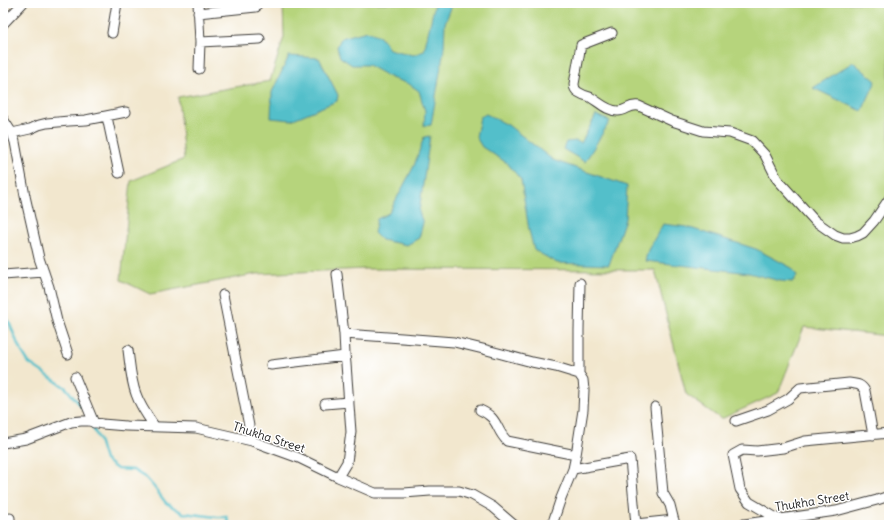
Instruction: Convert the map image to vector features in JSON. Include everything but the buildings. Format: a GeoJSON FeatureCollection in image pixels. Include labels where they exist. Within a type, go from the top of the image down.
{"type":"FeatureCollection","features":[{"type":"Feature","properties":{"kind":"street"},"geometry":{"type":"LineString","coordinates":[[3,24],[22,3]]}},
{"type":"Feature","properties":{"kind":"street"},"geometry":{"type":"LineString","coordinates":[[112,33],[117,3]]}},
{"type":"Feature","properties":{"kind":"street"},"geometry":{"type":"LineString","coordinates":[[198,3],[200,42],[199,69]]}},
{"type":"Feature","properties":{"kind":"street"},"geometry":{"type":"LineString","coordinates":[[198,13],[256,8]]}},
{"type":"Feature","properties":{"kind":"street"},"geometry":{"type":"LineString","coordinates":[[612,33],[581,45],[574,84],[575,89],[578,92],[610,110],[619,111],[634,105],[639,106],[672,121],[703,131],[730,133],[752,141],[765,155],[777,178],[815,221],[835,235],[843,238],[850,238],[863,233],[874,221],[889,199]]}},
{"type":"Feature","properties":{"kind":"street"},"geometry":{"type":"LineString","coordinates":[[200,42],[260,39]]}},
{"type":"Feature","properties":{"kind":"street"},"geometry":{"type":"LineString","coordinates":[[12,133],[47,123],[86,120],[126,112]]}},
{"type":"Feature","properties":{"kind":"street"},"geometry":{"type":"LineString","coordinates":[[108,116],[119,173]]}},
{"type":"Feature","properties":{"kind":"street"},"geometry":{"type":"LineString","coordinates":[[3,119],[12,133],[40,258],[57,321],[68,354]]}},
{"type":"Feature","properties":{"kind":"street"},"geometry":{"type":"LineString","coordinates":[[3,275],[44,272]]}},
{"type":"Feature","properties":{"kind":"street"},"geometry":{"type":"LineString","coordinates":[[337,274],[344,334],[351,432],[346,462],[338,477]]}},
{"type":"Feature","properties":{"kind":"street"},"geometry":{"type":"LineString","coordinates":[[552,525],[573,468],[583,410],[583,380],[579,374],[578,330],[580,283]]}},
{"type":"Feature","properties":{"kind":"street"},"geometry":{"type":"LineString","coordinates":[[223,295],[252,442]]}},
{"type":"Feature","properties":{"kind":"street"},"geometry":{"type":"LineString","coordinates":[[344,334],[454,342],[579,374]]}},
{"type":"Feature","properties":{"kind":"street"},"geometry":{"type":"LineString","coordinates":[[128,350],[136,394],[142,407],[155,427]]}},
{"type":"Feature","properties":{"kind":"street"},"geometry":{"type":"LineString","coordinates":[[271,365],[345,356]]}},
{"type":"Feature","properties":{"kind":"street"},"geometry":{"type":"LineString","coordinates":[[75,377],[94,423]]}},
{"type":"Feature","properties":{"kind":"street"},"geometry":{"type":"LineString","coordinates":[[736,421],[768,410],[788,398],[800,388],[849,383],[862,386],[865,391],[872,435]]}},
{"type":"Feature","properties":{"kind":"street"},"geometry":{"type":"LineString","coordinates":[[325,404],[349,402]]}},
{"type":"Feature","properties":{"kind":"street"},"geometry":{"type":"LineString","coordinates":[[573,468],[630,459],[636,525],[674,522],[670,505],[663,493],[655,407]]}},
{"type":"Feature","properties":{"kind":"street"},"geometry":{"type":"LineString","coordinates":[[480,410],[491,416],[503,437],[507,441],[576,455]]}},
{"type":"Feature","properties":{"kind":"street","name":"Thukha Street"},"geometry":{"type":"LineString","coordinates":[[3,443],[26,439],[71,422],[89,421],[94,423],[126,426],[196,428],[252,442],[299,458],[375,493],[459,491],[472,494],[493,508],[514,525]]}},
{"type":"Feature","properties":{"kind":"street"},"geometry":{"type":"LineString","coordinates":[[778,519],[749,502],[740,489],[734,455],[742,450],[757,451],[783,448],[805,441],[889,433]]}},
{"type":"Feature","properties":{"kind":"street","name":"Thukha Street"},"geometry":{"type":"LineString","coordinates":[[737,525],[836,511],[889,496]]}},
{"type":"Feature","properties":{"kind":"green space"},"geometry":{"type":"Polygon","coordinates":[[[283,3],[889,3],[889,336],[804,327],[778,393],[721,419],[686,394],[655,270],[365,269],[256,274],[150,294],[121,280],[131,181],[184,159],[178,97],[270,81],[284,37],[283,3]]]}},
{"type":"Feature","properties":{"kind":"water"},"geometry":{"type":"Polygon","coordinates":[[[435,3],[453,3],[445,23],[444,49],[431,125],[424,126],[425,111],[419,91],[409,84],[391,78],[368,65],[352,65],[340,57],[337,47],[341,38],[367,31],[380,36],[389,49],[413,55],[424,51],[435,3]]]}},
{"type":"Feature","properties":{"kind":"water"},"geometry":{"type":"Polygon","coordinates":[[[289,56],[319,58],[338,95],[337,101],[291,120],[271,118],[272,92],[289,56]]]}},
{"type":"Feature","properties":{"kind":"water"},"geometry":{"type":"Polygon","coordinates":[[[853,62],[876,81],[862,111],[813,88],[853,62]]]}},
{"type":"Feature","properties":{"kind":"water"},"geometry":{"type":"Polygon","coordinates":[[[486,114],[508,125],[553,160],[627,186],[625,219],[609,265],[557,263],[534,250],[529,230],[521,180],[507,163],[482,147],[476,137],[480,117],[486,114]]]}},
{"type":"Feature","properties":{"kind":"water"},"geometry":{"type":"Polygon","coordinates":[[[596,115],[610,121],[585,162],[563,149],[566,142],[576,141],[581,143],[596,115]]]}},
{"type":"Feature","properties":{"kind":"water"},"geometry":{"type":"Polygon","coordinates":[[[430,136],[419,212],[423,223],[419,238],[407,245],[381,240],[374,233],[377,219],[389,213],[414,166],[424,137],[430,136]]]}},
{"type":"Feature","properties":{"kind":"water"},"geometry":{"type":"Polygon","coordinates":[[[663,224],[687,227],[756,249],[792,268],[797,276],[793,282],[780,281],[749,273],[645,261],[648,250],[663,224]]]}},
{"type":"Feature","properties":{"kind":"waterway"},"geometry":{"type":"LineString","coordinates":[[3,316],[9,322],[19,347],[29,363],[66,388],[85,411]]}},
{"type":"Feature","properties":{"kind":"waterway"},"geometry":{"type":"LineString","coordinates":[[92,426],[99,440],[105,460],[117,469],[133,470],[146,478],[166,503],[183,513],[227,517],[229,525]]}}]}
